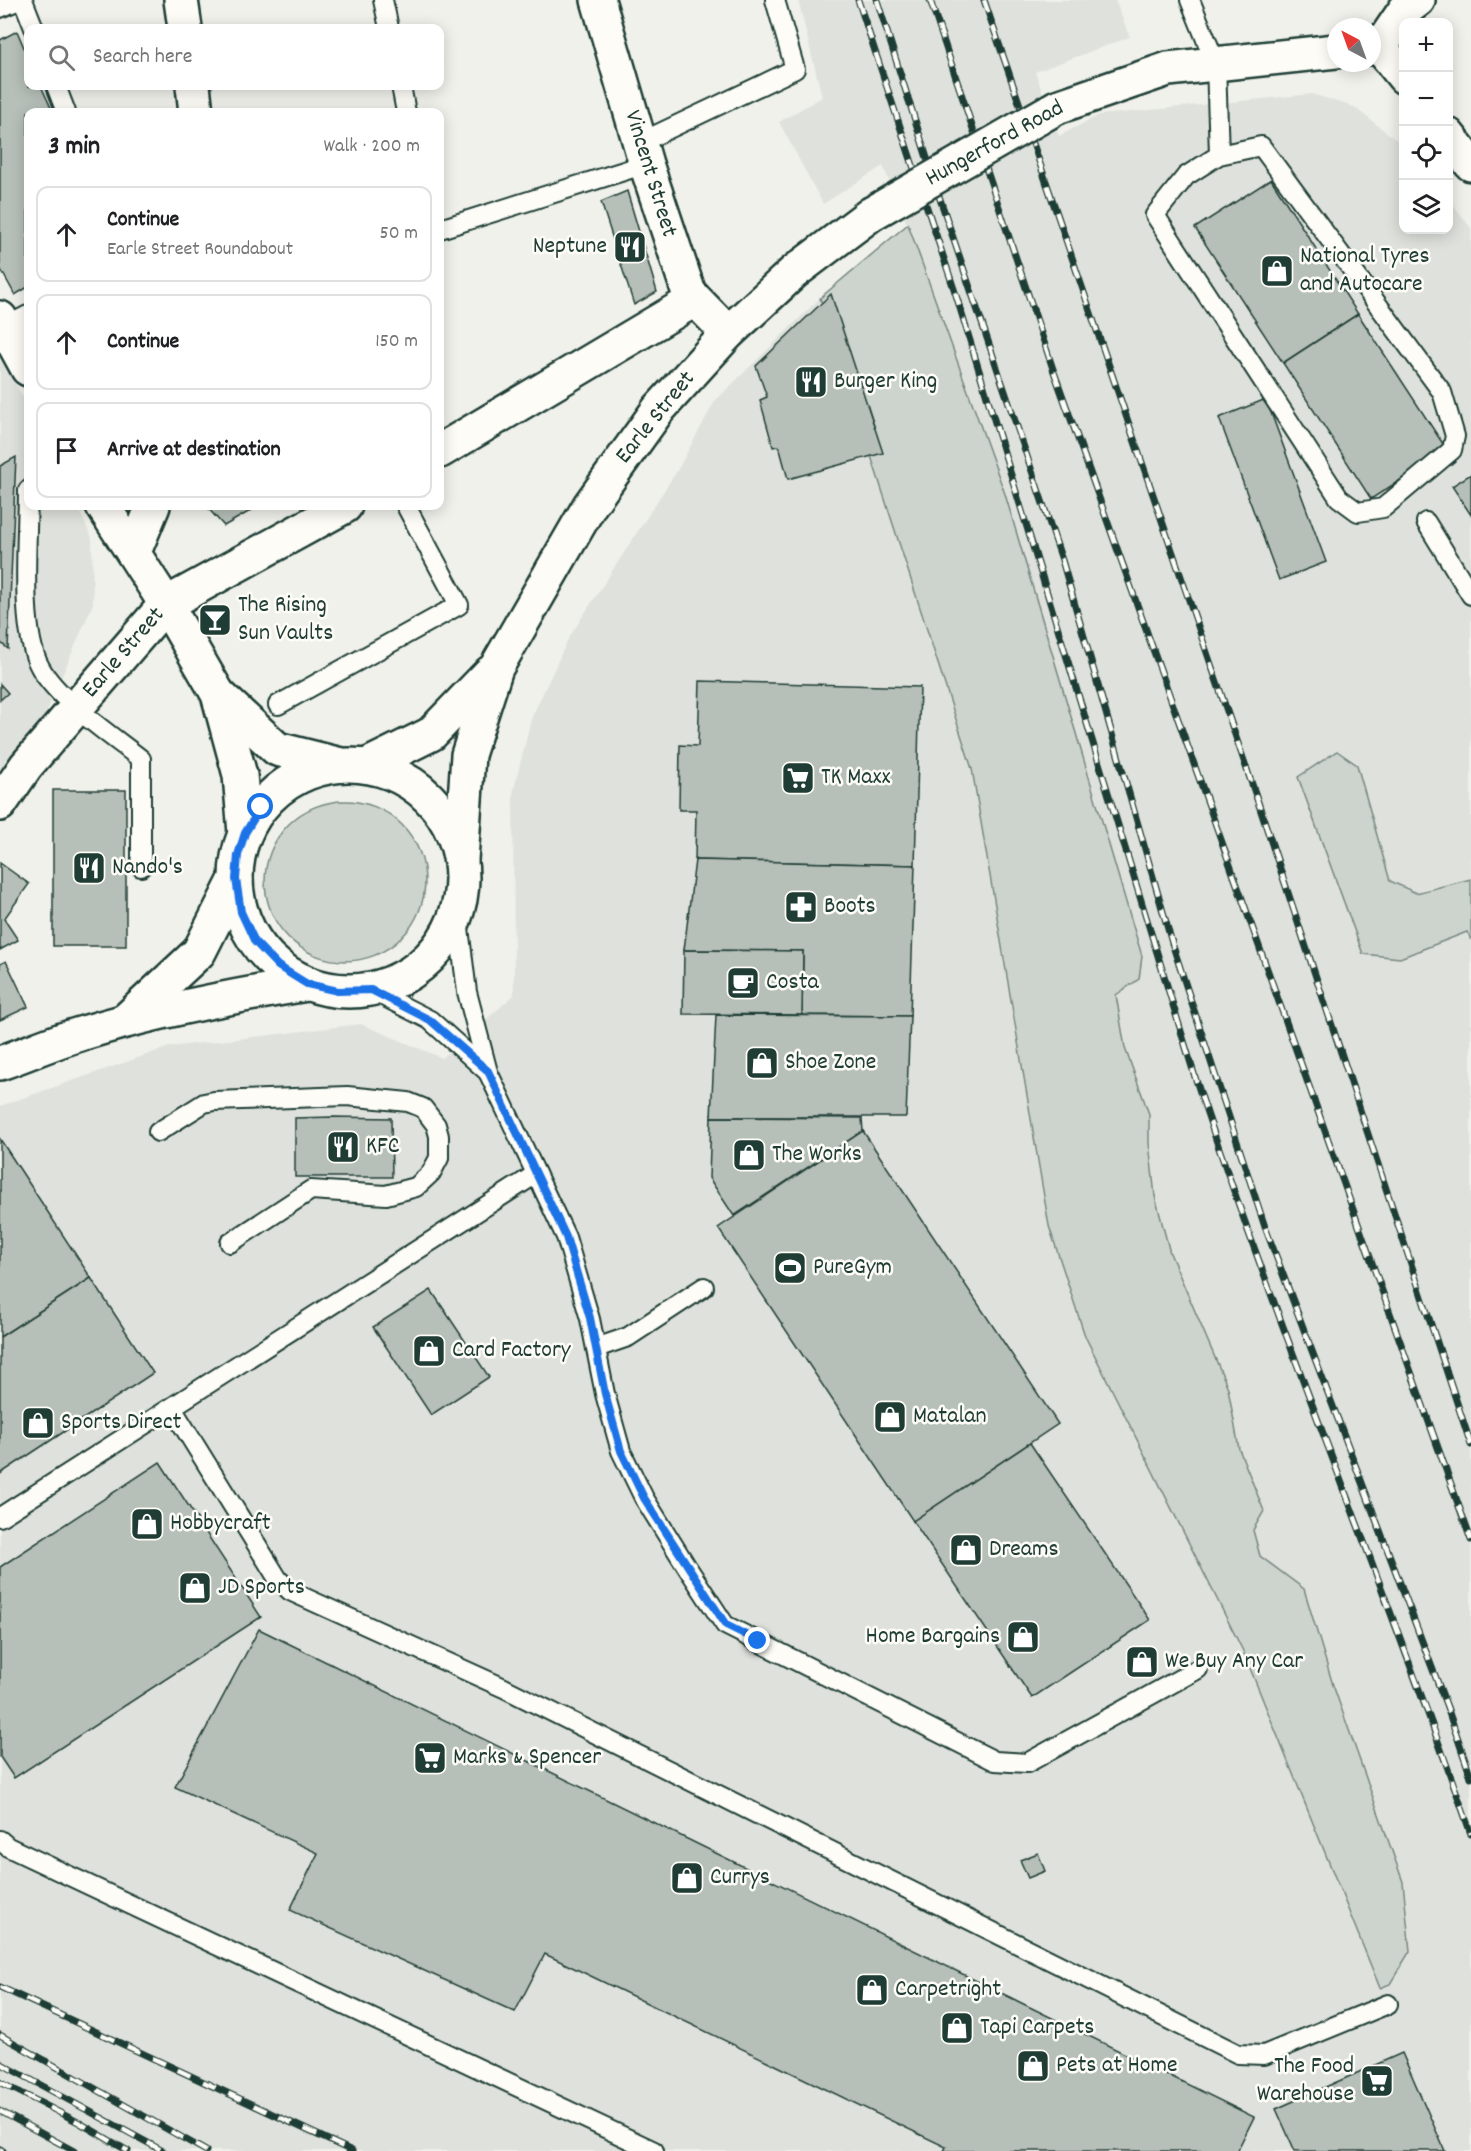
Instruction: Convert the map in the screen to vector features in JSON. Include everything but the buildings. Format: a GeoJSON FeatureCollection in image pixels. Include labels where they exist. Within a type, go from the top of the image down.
{"type":"FeatureCollection","features":[{"type":"Feature","properties":{"kind":"main road"},"geometry":{"type":"LineString","coordinates":[[181,0],[184,24]]}},
{"type":"Feature","properties":{"kind":"main road","name":"Vincent Street"},"geometry":{"type":"LineString","coordinates":[[598,0],[643,154],[688,293],[728,333]]}},
{"type":"Feature","properties":{"kind":"main road"},"geometry":{"type":"LineString","coordinates":[[1381,41],[1405,10],[1418,0]]}},
{"type":"Feature","properties":{"kind":"main road","name":"Hungerford Road"},"geometry":{"type":"LineString","coordinates":[[871,214],[1057,107],[1168,69],[1327,52]]}},
{"type":"Feature","properties":{"kind":"main road"},"geometry":{"type":"LineString","coordinates":[[1381,52],[1399,72]]}},
{"type":"Feature","properties":{"kind":"main road"},"geometry":{"type":"LineString","coordinates":[[193,90],[196,108]]}},
{"type":"Feature","properties":{"kind":"main road"},"geometry":{"type":"LineString","coordinates":[[1453,140],[1471,164]]}},
{"type":"Feature","properties":{"kind":"main road","name":"Earle Street"},"geometry":{"type":"LineString","coordinates":[[307,984],[338,991],[371,990],[400,980],[425,962],[445,939],[457,912],[462,885],[461,860],[468,755],[496,668],[590,505],[658,410],[728,333],[794,272],[871,214]]}},
{"type":"Feature","properties":{"kind":"main road"},"geometry":{"type":"LineString","coordinates":[[444,449],[694,300]]}},
{"type":"Feature","properties":{"kind":"main road"},"geometry":{"type":"LineString","coordinates":[[11,320],[24,357]]}},
{"type":"Feature","properties":{"kind":"main road"},"geometry":{"type":"LineString","coordinates":[[106,510],[166,604],[218,694],[240,775],[245,833],[238,855],[236,879],[241,912],[255,942],[278,966],[307,984]]}},
{"type":"Feature","properties":{"kind":"main road"},"geometry":{"type":"LineString","coordinates":[[134,552],[151,510]]}},
{"type":"Feature","properties":{"kind":"main road","name":"Earle Street"},"geometry":{"type":"LineString","coordinates":[[0,804],[26,766],[166,604],[338,510]]}},
{"type":"Feature","properties":{"kind":"main road","name":"Earle Street"},"geometry":{"type":"LineString","coordinates":[[245,833],[261,807],[284,786],[311,772],[354,766],[431,734],[496,668]]}},
{"type":"Feature","properties":{"kind":"main road"},"geometry":{"type":"LineString","coordinates":[[218,694],[278,749],[400,777],[428,798],[449,826],[461,860]]}},
{"type":"Feature","properties":{"kind":"main road"},"geometry":{"type":"LineString","coordinates":[[126,1020],[199,951],[236,879]]}},
{"type":"Feature","properties":{"kind":"main road"},"geometry":{"type":"LineString","coordinates":[[0,1063],[84,1032],[126,1020],[222,998],[307,984]]}},
{"type":"Feature","properties":{"kind":"lane"},"geometry":{"type":"LineString","coordinates":[[0,8],[21,0],[32,24]]}},
{"type":"Feature","properties":{"kind":"lane"},"geometry":{"type":"LineString","coordinates":[[384,0],[388,24]]}},
{"type":"Feature","properties":{"kind":"lane"},"geometry":{"type":"LineString","coordinates":[[444,229],[643,154],[795,69],[775,0]]}},
{"type":"Feature","properties":{"kind":"lane"},"geometry":{"type":"LineString","coordinates":[[1190,0],[1216,64],[1219,154]]}},
{"type":"Feature","properties":{"kind":"lane"},"geometry":{"type":"LineString","coordinates":[[58,90],[64,108]]}},
{"type":"Feature","properties":{"kind":"lane"},"geometry":{"type":"LineString","coordinates":[[402,90],[405,108]]}},
{"type":"Feature","properties":{"kind":"lane"},"geometry":{"type":"LineString","coordinates":[[1261,147],[1442,392],[1455,436],[1452,450],[1383,508],[1358,512],[1339,498],[1155,215],[1186,176],[1219,154],[1261,147]]}},
{"type":"Feature","properties":{"kind":"lane"},"geometry":{"type":"LineString","coordinates":[[28,510],[28,634],[40,668],[76,708],[141,759],[141,867]]}},
{"type":"Feature","properties":{"kind":"lane"},"geometry":{"type":"LineString","coordinates":[[278,705],[459,605],[408,510]]}},
{"type":"Feature","properties":{"kind":"lane"},"geometry":{"type":"LineString","coordinates":[[1425,522],[1471,595]]}},
{"type":"Feature","properties":{"kind":"lane"},"geometry":{"type":"LineString","coordinates":[[457,912],[467,992],[488,1071],[566,1237],[590,1318],[621,1451],[644,1498],[726,1625],[995,1761],[1027,1764],[1198,1669]]}},
{"type":"Feature","properties":{"kind":"lane"},"geometry":{"type":"LineString","coordinates":[[371,990],[430,1020],[488,1071]]}},
{"type":"Feature","properties":{"kind":"lane"},"geometry":{"type":"LineString","coordinates":[[158,1132],[204,1103],[214,1101],[346,1096],[408,1102],[423,1108],[436,1125],[439,1158],[431,1173],[416,1187],[386,1195],[311,1190],[230,1243]]}},
{"type":"Feature","properties":{"kind":"lane"},"geometry":{"type":"LineString","coordinates":[[0,1517],[536,1174]]}},
{"type":"Feature","properties":{"kind":"lane"},"geometry":{"type":"LineString","coordinates":[[596,1348],[628,1336],[704,1287]]}},
{"type":"Feature","properties":{"kind":"lane"},"geometry":{"type":"LineString","coordinates":[[172,1408],[278,1579],[290,1591],[504,1688],[1238,2054],[1264,2055],[1388,2004]]}},
{"type":"Feature","properties":{"kind":"lane"},"geometry":{"type":"LineString","coordinates":[[0,1840],[8,1847],[654,2151]]}},
{"type":"Feature","properties":{"kind":"shaded area"},"geometry":{"type":"Polygon","coordinates":[[[798,0],[1115,0],[1130,37],[1035,72],[1059,136],[1099,115],[1312,94],[1354,107],[1399,142],[1399,234],[1453,234],[1453,204],[1471,228],[1471,2151],[0,2151],[0,1106],[169,1047],[361,1024],[442,1058],[514,995],[513,793],[531,719],[568,639],[678,469],[715,401],[820,298],[907,224],[883,166],[823,204],[779,122],[822,97],[798,0]],[[972,769],[1031,1124],[1032,1124],[972,769]]]}},
{"type":"Feature","properties":{"kind":"shaded area"},"geometry":{"type":"Polygon","coordinates":[[[908,224],[1005,494],[1142,956],[1139,979],[1116,995],[1125,1048],[1149,1114],[1149,1143],[1155,1196],[1170,1253],[1228,1388],[1239,1449],[1264,1511],[1253,1530],[1260,1556],[1304,1589],[1333,1685],[1403,1882],[1410,1951],[1390,1984],[1380,1988],[1243,1651],[1085,1336],[1049,1226],[972,769],[820,298],[908,224]]]}},
{"type":"Feature","properties":{"kind":"shaded area"},"geometry":{"type":"Polygon","coordinates":[[[0,359],[24,398],[24,510],[79,510],[92,538],[93,604],[44,718],[0,778],[0,359]]]}},
{"type":"Feature","properties":{"kind":"shaded area"},"geometry":{"type":"Polygon","coordinates":[[[1337,751],[1357,765],[1390,881],[1416,893],[1471,879],[1471,939],[1467,932],[1400,958],[1363,954],[1298,777],[1337,751]]]}},
{"type":"Feature","properties":{"kind":"shaded area"},"geometry":{"type":"Polygon","coordinates":[[[345,801],[361,802],[376,807],[390,814],[402,824],[412,836],[419,850],[424,865],[424,897],[419,912],[412,926],[402,938],[390,948],[376,955],[361,960],[345,961],[329,960],[314,955],[300,948],[288,938],[278,926],[271,912],[266,897],[265,881],[266,865],[271,850],[278,836],[288,824],[300,814],[314,807],[329,802],[345,801]]]}},
{"type":"Feature","properties":{"kind":"railway"},"geometry":{"type":"LineString","coordinates":[[858,0],[956,295],[1195,1077],[1261,1267],[1403,1644],[1471,1834]]}},
{"type":"Feature","properties":{"kind":"railway"},"geometry":{"type":"LineString","coordinates":[[877,0],[939,196],[1062,560],[1172,943],[1265,1227],[1447,1707],[1471,1777]]}},
{"type":"Feature","properties":{"kind":"railway"},"geometry":{"type":"LineString","coordinates":[[930,0],[1053,369],[1471,1540]]}},
{"type":"Feature","properties":{"kind":"railway"},"geometry":{"type":"LineString","coordinates":[[984,0],[1256,796],[1471,1445]]}},
{"type":"Feature","properties":{"kind":"railway"},"geometry":{"type":"LineString","coordinates":[[0,1987],[352,2151]]}},
{"type":"Feature","properties":{"kind":"railway"},"geometry":{"type":"LineString","coordinates":[[0,2035],[206,2151]]}},
{"type":"Feature","properties":{"kind":"railway"},"geometry":{"type":"LineString","coordinates":[[0,2063],[163,2151]]}},
{"type":"Feature","properties":{"kind":"railway"},"geometry":{"type":"LineString","coordinates":[[0,2082],[80,2123],[128,2151]]}},
{"type":"Feature","properties":{"kind":"railway"},"geometry":{"type":"LineString","coordinates":[[0,2111],[74,2151]]}},
{"type":"Feature","properties":{"kind":"place","name":"Neptune"},"geometry":{"type":"Point","coordinates":[630,247]}},
{"type":"Feature","properties":{"kind":"place","name":"National Tyres and Autocare"},"geometry":{"type":"Point","coordinates":[1277,271]}},
{"type":"Feature","properties":{"kind":"place","name":"Burger King"},"geometry":{"type":"Point","coordinates":[811,382]}},
{"type":"Feature","properties":{"kind":"place","name":"The Rising Sun Vaults"},"geometry":{"type":"Point","coordinates":[215,620]}},
{"type":"Feature","properties":{"kind":"place","name":"TK Maxx"},"geometry":{"type":"Point","coordinates":[798,778]}},
{"type":"Feature","properties":{"kind":"place","name":"Nando's"},"geometry":{"type":"Point","coordinates":[89,868]}},
{"type":"Feature","properties":{"kind":"place","name":"Boots"},"geometry":{"type":"Point","coordinates":[801,907]}},
{"type":"Feature","properties":{"kind":"place","name":"Costa"},"geometry":{"type":"Point","coordinates":[743,983]}},
{"type":"Feature","properties":{"kind":"place","name":"Shoe Zone"},"geometry":{"type":"Point","coordinates":[762,1063]}},
{"type":"Feature","properties":{"kind":"place","name":"KFC"},"geometry":{"type":"Point","coordinates":[343,1147]}},
{"type":"Feature","properties":{"kind":"place","name":"The Works"},"geometry":{"type":"Point","coordinates":[749,1155]}},
{"type":"Feature","properties":{"kind":"place","name":"PureGym"},"geometry":{"type":"Point","coordinates":[790,1268]}},
{"type":"Feature","properties":{"kind":"place","name":"Card Factory"},"geometry":{"type":"Point","coordinates":[429,1351]}},
{"type":"Feature","properties":{"kind":"place","name":"Matalan"},"geometry":{"type":"Point","coordinates":[890,1417]}},
{"type":"Feature","properties":{"kind":"place","name":"Sports Direct"},"geometry":{"type":"Point","coordinates":[38,1423]}},
{"type":"Feature","properties":{"kind":"place","name":"Hobbycraft"},"geometry":{"type":"Point","coordinates":[147,1524]}},
{"type":"Feature","properties":{"kind":"place","name":"Dreams"},"geometry":{"type":"Point","coordinates":[966,1550]}},
{"type":"Feature","properties":{"kind":"place","name":"JD Sports"},"geometry":{"type":"Point","coordinates":[195,1588]}},
{"type":"Feature","properties":{"kind":"place","name":"Home Bargains"},"geometry":{"type":"Point","coordinates":[1023,1637]}},
{"type":"Feature","properties":{"kind":"place","name":"We Buy Any Car"},"geometry":{"type":"Point","coordinates":[1142,1662]}},
{"type":"Feature","properties":{"kind":"place","name":"Marks & Spencer"},"geometry":{"type":"Point","coordinates":[430,1758]}},
{"type":"Feature","properties":{"kind":"place","name":"Currys"},"geometry":{"type":"Point","coordinates":[687,1878]}},
{"type":"Feature","properties":{"kind":"place","name":"Carpetright"},"geometry":{"type":"Point","coordinates":[872,1990]}},
{"type":"Feature","properties":{"kind":"place","name":"Tapi Carpets"},"geometry":{"type":"Point","coordinates":[957,2028]}},
{"type":"Feature","properties":{"kind":"place","name":"Pets at Home"},"geometry":{"type":"Point","coordinates":[1033,2066]}},
{"type":"Feature","properties":{"kind":"place","name":"The Food Warehouse"},"geometry":{"type":"Point","coordinates":[1377,2081]}},
{"type":"Feature","properties":{"kind":"route"},"geometry":{"type":"LineString","coordinates":[[261,807],[245,833],[238,855],[236,879],[241,912],[255,942],[278,966],[307,984],[338,991],[371,990],[430,1020],[488,1071],[566,1237],[590,1318],[605,1394],[621,1451],[644,1498],[714,1609],[726,1625],[758,1641]]}}]}
